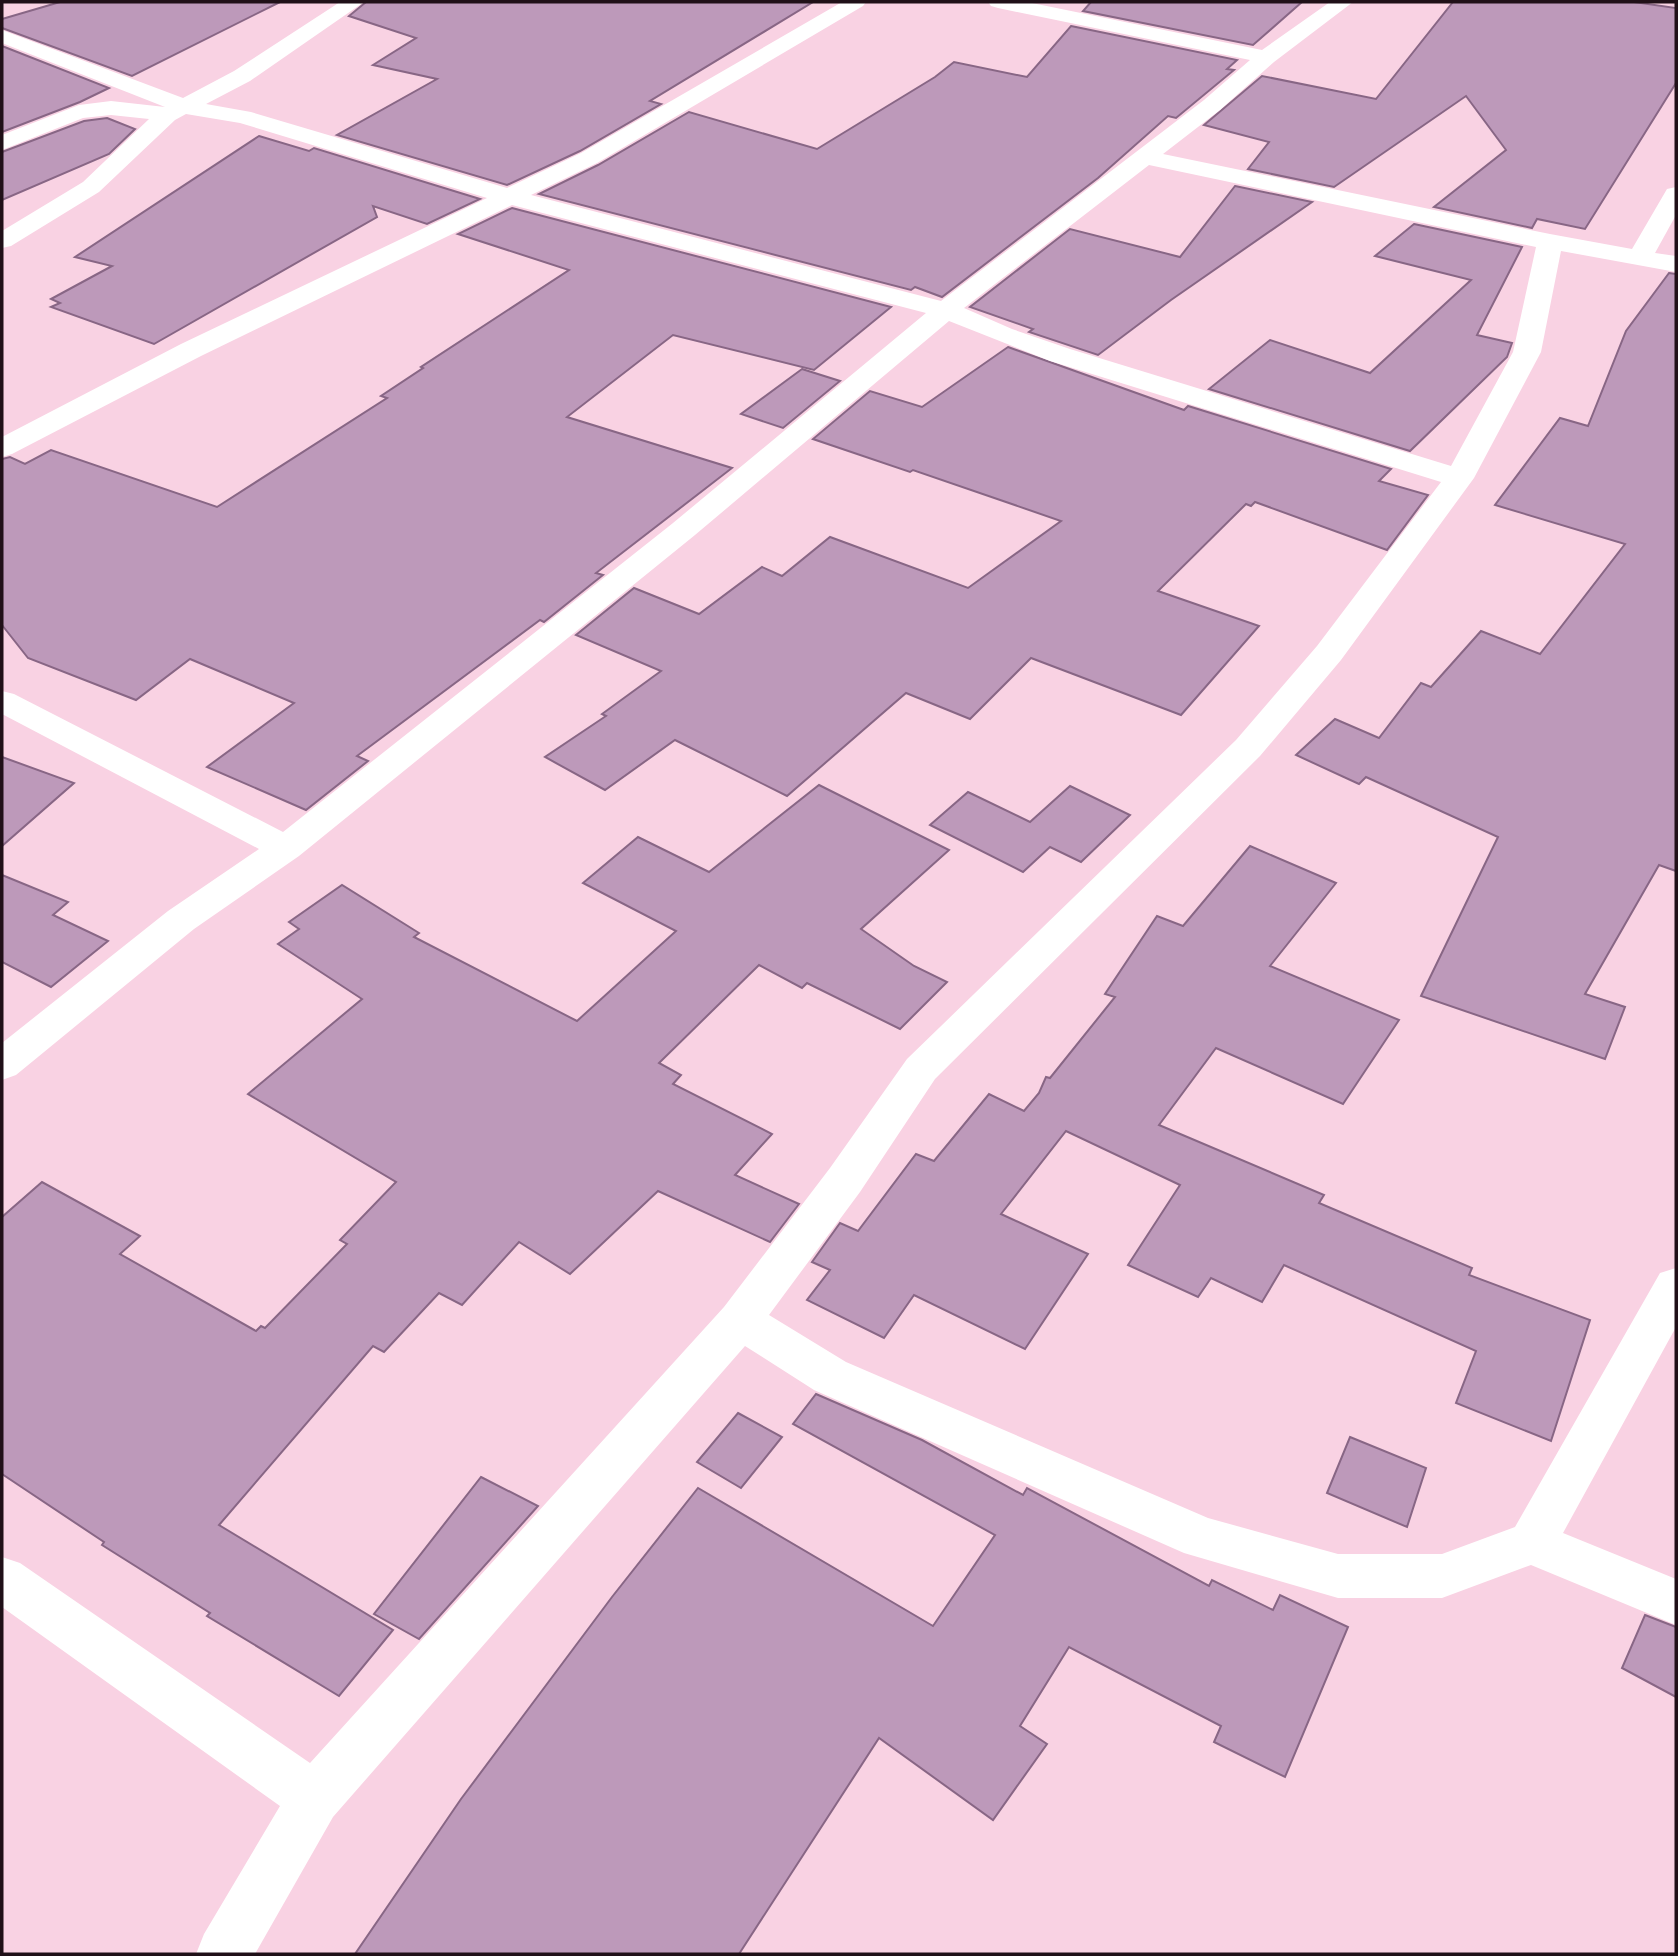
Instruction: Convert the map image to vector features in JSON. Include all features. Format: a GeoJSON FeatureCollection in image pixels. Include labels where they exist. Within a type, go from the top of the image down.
{"type":"FeatureCollection","features":[{"type":"Feature","properties":{"kind":"street"},"geometry":{"type":"LineString","coordinates":[[2,241],[90,187],[177,111],[243,76],[354,2]]}},
{"type":"Feature","properties":{"kind":"street"},"geometry":{"type":"LineString","coordinates":[[2,448],[191,350],[589,158],[856,2]]}},
{"type":"Feature","properties":{"kind":"street"},"geometry":{"type":"LineString","coordinates":[[998,2],[1266,57]]}},
{"type":"Feature","properties":{"kind":"street"},"geometry":{"type":"LineString","coordinates":[[2,1065],[181,920],[286,848],[684,529],[946,310],[1212,105],[1266,57],[1343,2]]}},
{"type":"Feature","properties":{"kind":"street"},"geometry":{"type":"LineString","coordinates":[[2,36],[177,111]]}},
{"type":"Feature","properties":{"kind":"street"},"geometry":{"type":"LineString","coordinates":[[2,143],[79,112],[111,108],[243,117],[507,196],[946,310],[1003,335],[1060,355],[1459,478]]}},
{"type":"Feature","properties":{"kind":"street"},"geometry":{"type":"LineString","coordinates":[[1144,157],[1550,242],[1676,264]]}},
{"type":"Feature","properties":{"kind":"street"},"geometry":{"type":"LineString","coordinates":[[1640,257],[1676,194]]}},
{"type":"Feature","properties":{"kind":"street"},"geometry":{"type":"LineString","coordinates":[[223,1954],[314,1798],[740,1320],[845,1180],[922,1069],[1248,748],[1329,653],[1459,478],[1527,352],[1550,242]]}},
{"type":"Feature","properties":{"kind":"street"},"geometry":{"type":"LineString","coordinates":[[2,701],[286,848]]}},
{"type":"Feature","properties":{"kind":"street"},"geometry":{"type":"LineString","coordinates":[[740,1320],[830,1377],[1201,1538],[1338,1576],[1442,1576],[1532,1543],[1676,1286]]}},
{"type":"Feature","properties":{"kind":"street"},"geometry":{"type":"LineString","coordinates":[[1532,1543],[1676,1602]]}},
{"type":"Feature","properties":{"kind":"street"},"geometry":{"type":"LineString","coordinates":[[2,1579],[314,1798]]}},
{"type":"Feature","properties":{"kind":"building"},"geometry":{"type":"Polygon","coordinates":[[[60,2],[280,2],[132,76],[2,28],[2,19],[60,2]]]}},
{"type":"Feature","properties":{"kind":"building"},"geometry":{"type":"Polygon","coordinates":[[[366,2],[813,2],[650,101],[661,104],[580,151],[507,185],[337,135],[437,79],[373,65],[416,38],[349,16],[366,2]]]}},
{"type":"Feature","properties":{"kind":"building"},"geometry":{"type":"Polygon","coordinates":[[[1091,2],[1302,2],[1253,45],[1083,11],[1091,2]]]}},
{"type":"Feature","properties":{"kind":"building"},"geometry":{"type":"Polygon","coordinates":[[[1453,2],[1634,2],[1676,8],[1676,83],[1585,229],[1537,219],[1532,228],[1434,207],[1506,150],[1466,96],[1334,187],[1248,169],[1269,142],[1204,125],[1262,76],[1376,99],[1453,2]]]}},
{"type":"Feature","properties":{"kind":"building"},"geometry":{"type":"Polygon","coordinates":[[[1071,26],[1237,60],[1227,69],[1234,70],[1176,118],[1168,116],[1098,178],[942,297],[915,287],[911,290],[539,194],[598,165],[689,112],[817,149],[935,77],[954,62],[1027,77],[1071,26]]]}},
{"type":"Feature","properties":{"kind":"building"},"geometry":{"type":"Polygon","coordinates":[[[2,46],[109,88],[2,132],[2,46]]]}},
{"type":"Feature","properties":{"kind":"building"},"geometry":{"type":"Polygon","coordinates":[[[107,118],[135,129],[109,154],[2,200],[2,152],[84,121],[107,118]]]}},
{"type":"Feature","properties":{"kind":"building"},"geometry":{"type":"Polygon","coordinates":[[[259,136],[309,151],[314,148],[480,199],[427,224],[373,206],[377,217],[154,344],[51,307],[60,303],[51,299],[112,266],[75,257],[259,136]]]}},
{"type":"Feature","properties":{"kind":"building"},"geometry":{"type":"Polygon","coordinates":[[[1235,186],[1312,202],[1171,300],[1098,355],[1029,332],[1033,329],[970,307],[1070,229],[1180,257],[1235,186]]]}},
{"type":"Feature","properties":{"kind":"building"},"geometry":{"type":"Polygon","coordinates":[[[512,208],[891,307],[814,370],[673,335],[567,417],[732,468],[596,573],[603,575],[544,622],[540,620],[357,756],[368,761],[306,810],[207,767],[294,703],[190,659],[136,700],[28,658],[2,625],[2,459],[10,457],[25,464],[51,450],[217,507],[387,398],[381,396],[569,270],[458,234],[512,208]]]}},
{"type":"Feature","properties":{"kind":"building"},"geometry":{"type":"Polygon","coordinates":[[[1414,224],[1522,247],[1477,335],[1512,343],[1507,357],[1410,451],[1209,389],[1270,340],[1370,373],[1471,280],[1375,256],[1414,224]]]}},
{"type":"Feature","properties":{"kind":"building"},"geometry":{"type":"Polygon","coordinates":[[[1669,273],[1676,274],[1676,871],[1659,865],[1585,994],[1625,1007],[1605,1059],[1421,996],[1498,837],[1366,777],[1359,784],[1296,755],[1335,719],[1379,738],[1421,683],[1431,687],[1481,631],[1540,654],[1625,544],[1495,505],[1560,418],[1588,426],[1626,331],[1669,273]]]}},
{"type":"Feature","properties":{"kind":"building"},"geometry":{"type":"Polygon","coordinates":[[[1008,347],[1184,410],[1188,406],[1391,469],[1379,481],[1428,495],[1387,550],[1255,502],[1251,506],[1246,504],[1158,591],[1259,626],[1181,715],[1031,658],[970,719],[906,693],[787,796],[675,740],[605,790],[545,757],[606,716],[602,714],[661,671],[576,635],[634,588],[699,614],[762,567],[782,576],[830,537],[968,588],[1061,521],[813,439],[870,391],[922,407],[1008,347]]]}},
{"type":"Feature","properties":{"kind":"building"},"geometry":{"type":"Polygon","coordinates":[[[802,369],[840,381],[783,428],[741,414],[802,369]]]}},
{"type":"Feature","properties":{"kind":"building"},"geometry":{"type":"Polygon","coordinates":[[[2,757],[74,783],[2,846],[2,757]]]}},
{"type":"Feature","properties":{"kind":"building"},"geometry":{"type":"Polygon","coordinates":[[[819,785],[949,850],[861,929],[914,966],[947,982],[900,1029],[807,983],[802,988],[759,965],[659,1063],[681,1075],[673,1084],[772,1134],[735,1175],[799,1204],[770,1242],[658,1191],[570,1274],[519,1242],[462,1305],[439,1293],[384,1352],[373,1346],[219,1525],[393,1630],[339,1696],[207,1616],[210,1613],[102,1545],[104,1542],[2,1474],[2,1217],[42,1182],[140,1236],[120,1254],[256,1331],[261,1326],[265,1328],[347,1244],[340,1240],[396,1182],[248,1094],[362,999],[278,944],[299,929],[289,922],[342,885],[419,933],[414,937],[577,1021],[676,931],[583,883],[638,837],[709,872],[819,785]]]}},
{"type":"Feature","properties":{"kind":"building"},"geometry":{"type":"Polygon","coordinates":[[[1070,786],[1130,815],[1081,862],[1050,847],[1023,872],[930,825],[968,792],[1030,822],[1070,786]]]}},
{"type":"Feature","properties":{"kind":"building"},"geometry":{"type":"Polygon","coordinates":[[[1250,846],[1336,883],[1270,966],[1399,1020],[1343,1104],[1216,1048],[1159,1125],[1324,1195],[1319,1203],[1472,1268],[1469,1275],[1590,1320],[1551,1441],[1456,1403],[1476,1351],[1284,1265],[1262,1302],[1211,1278],[1198,1297],[1128,1265],[1180,1185],[1066,1131],[1001,1214],[1088,1254],[1025,1349],[914,1295],[884,1338],[807,1300],[830,1270],[812,1262],[840,1223],[858,1231],[916,1154],[934,1161],[989,1094],[1024,1111],[1039,1093],[1046,1077],[1050,1078],[1115,997],[1105,994],[1157,916],[1183,926],[1250,846]]]}},
{"type":"Feature","properties":{"kind":"building"},"geometry":{"type":"Polygon","coordinates":[[[2,875],[68,902],[53,915],[108,941],[51,987],[2,962],[2,875]]]}},
{"type":"Feature","properties":{"kind":"building"},"geometry":{"type":"Polygon","coordinates":[[[816,1394],[922,1440],[1023,1495],[1027,1488],[1209,1586],[1212,1580],[1273,1610],[1280,1595],[1348,1627],[1285,1777],[1214,1742],[1221,1726],[1069,1647],[1020,1726],[1047,1744],[993,1820],[879,1738],[739,1954],[355,1954],[461,1799],[612,1597],[698,1488],[933,1626],[995,1535],[793,1424],[816,1394]]]}},
{"type":"Feature","properties":{"kind":"building"},"geometry":{"type":"Polygon","coordinates":[[[738,1413],[782,1437],[741,1488],[697,1462],[738,1413]]]}},
{"type":"Feature","properties":{"kind":"building"},"geometry":{"type":"Polygon","coordinates":[[[1350,1437],[1426,1468],[1407,1527],[1327,1493],[1350,1437]]]}},
{"type":"Feature","properties":{"kind":"building"},"geometry":{"type":"Polygon","coordinates":[[[481,1477],[538,1506],[419,1639],[374,1614],[481,1477]]]}},
{"type":"Feature","properties":{"kind":"building"},"geometry":{"type":"Polygon","coordinates":[[[1645,1615],[1676,1627],[1676,1697],[1622,1668],[1645,1615]]]}}]}
